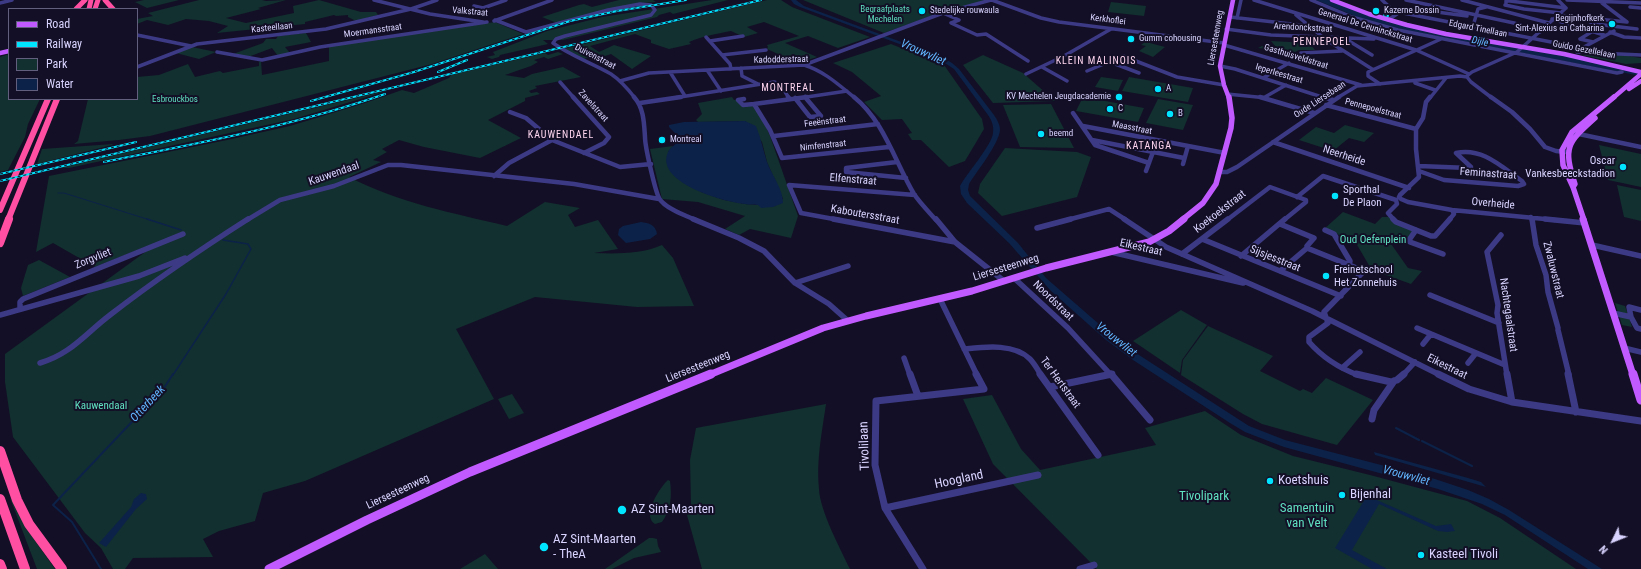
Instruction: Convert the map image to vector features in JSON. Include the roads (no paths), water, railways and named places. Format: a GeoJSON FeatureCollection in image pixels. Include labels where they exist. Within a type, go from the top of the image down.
{"type":"FeatureCollection","features":[{"type":"Feature","properties":{"kind":"highway"},"geometry":{"type":"LineString","coordinates":[[77,8],[85,0]]}},
{"type":"Feature","properties":{"kind":"highway"},"geometry":{"type":"LineString","coordinates":[[105,0],[112,8]]}},
{"type":"Feature","properties":{"kind":"highway"},"geometry":{"type":"LineString","coordinates":[[0,210],[48,100]]}},
{"type":"Feature","properties":{"kind":"highway"},"geometry":{"type":"LineString","coordinates":[[0,243],[30,161],[57,100]]}},
{"type":"Feature","properties":{"kind":"highway"},"geometry":{"type":"LineString","coordinates":[[0,451],[17,500],[29,524],[62,569]]}},
{"type":"Feature","properties":{"kind":"highway"},"geometry":{"type":"LineString","coordinates":[[0,498],[25,569]]}},
{"type":"Feature","properties":{"kind":"highway"},"geometry":{"type":"LineString","coordinates":[[0,564],[2,569]]}},
{"type":"Feature","properties":{"kind":"main road","name":"Liersesteenweg"},"geometry":{"type":"LineString","coordinates":[[269,569],[367,520],[470,472],[730,367],[809,333],[847,320],[940,299],[1028,273],[1154,240],[1169,231],[1203,203],[1216,184],[1220,172],[1232,118],[1220,66],[1226,29],[1233,0]]}},
{"type":"Feature","properties":{"kind":"main road","name":"Edgard Tinellaan"},"geometry":{"type":"LineString","coordinates":[[1332,0],[1358,11],[1388,19],[1523,47]]}},
{"type":"Feature","properties":{"kind":"main road","name":"Edgard Tinellaan"},"geometry":{"type":"LineString","coordinates":[[1337,0],[1362,11],[1388,19]]}},
{"type":"Feature","properties":{"kind":"main road","name":"Guido Gezellelaan"},"geometry":{"type":"LineString","coordinates":[[1523,47],[1632,69],[1641,74]]}},
{"type":"Feature","properties":{"kind":"main road","name":"Guido Gezellelaan"},"geometry":{"type":"LineString","coordinates":[[1523,47],[1603,60],[1641,74]]}},
{"type":"Feature","properties":{"kind":"main road"},"geometry":{"type":"LineString","coordinates":[[1641,74],[1611,104],[1575,133],[1570,144],[1563,151],[1575,184],[1573,187],[1641,400]]}},
{"type":"Feature","properties":{"kind":"street"},"geometry":{"type":"LineString","coordinates":[[0,3],[12,0]]}},
{"type":"Feature","properties":{"kind":"street","name":"Valkstraat"},"geometry":{"type":"LineString","coordinates":[[374,0],[438,15],[487,22],[552,0]]}},
{"type":"Feature","properties":{"kind":"street","name":"Kasteellaan"},"geometry":{"type":"LineString","coordinates":[[138,67],[191,46],[215,41],[326,29],[411,9],[437,0]]}},
{"type":"Feature","properties":{"kind":"street"},"geometry":{"type":"LineString","coordinates":[[474,6],[483,8],[506,0]]}},
{"type":"Feature","properties":{"kind":"street"},"geometry":{"type":"LineString","coordinates":[[804,65],[943,13],[992,0]]}},
{"type":"Feature","properties":{"kind":"street","name":"Kerkhoflei"},"geometry":{"type":"LineString","coordinates":[[992,0],[1050,20],[1224,43]]}},
{"type":"Feature","properties":{"kind":"street","name":"Kerkhoflei"},"geometry":{"type":"LineString","coordinates":[[999,0],[1045,17],[1112,28]]}},
{"type":"Feature","properties":{"kind":"street","name":"Liersesteenweg"},"geometry":{"type":"LineString","coordinates":[[1236,18],[1241,0]]}},
{"type":"Feature","properties":{"kind":"street","name":"Generaal De Ceuninckstraat"},"geometry":{"type":"LineString","coordinates":[[1254,0],[1416,50],[1468,75],[1471,82],[1512,112],[1549,149],[1563,151]]}},
{"type":"Feature","properties":{"kind":"street"},"geometry":{"type":"LineString","coordinates":[[1311,0],[1365,21],[1442,39],[1516,52],[1618,73],[1622,72]]}},
{"type":"Feature","properties":{"kind":"street"},"geometry":{"type":"LineString","coordinates":[[1382,0],[1397,14],[1388,19]]}},
{"type":"Feature","properties":{"kind":"street"},"geometry":{"type":"LineString","coordinates":[[1406,0],[1476,16]]}},
{"type":"Feature","properties":{"kind":"street"},"geometry":{"type":"LineString","coordinates":[[1462,0],[1549,23]]}},
{"type":"Feature","properties":{"kind":"street"},"geometry":{"type":"LineString","coordinates":[[1558,0],[1566,8]]}},
{"type":"Feature","properties":{"kind":"street"},"geometry":{"type":"LineString","coordinates":[[1567,0],[1602,3],[1641,3]]}},
{"type":"Feature","properties":{"kind":"street"},"geometry":{"type":"LineString","coordinates":[[1566,8],[1510,1],[1506,1],[1505,5],[1559,14],[1603,26],[1637,28]]}},
{"type":"Feature","properties":{"kind":"street","name":"Duivenstraat"},"geometry":{"type":"LineString","coordinates":[[495,20],[526,32],[623,3],[642,2],[652,6],[654,12],[646,16],[564,36],[553,42],[567,53],[611,74],[620,81],[640,103]]}},
{"type":"Feature","properties":{"kind":"street"},"geometry":{"type":"LineString","coordinates":[[1602,3],[1641,31]]}},
{"type":"Feature","properties":{"kind":"street"},"geometry":{"type":"LineString","coordinates":[[1473,26],[1478,10],[1488,7]]}},
{"type":"Feature","properties":{"kind":"street"},"geometry":{"type":"LineString","coordinates":[[1608,7],[1616,7]]}},
{"type":"Feature","properties":{"kind":"street"},"geometry":{"type":"LineString","coordinates":[[1623,7],[1641,8]]}},
{"type":"Feature","properties":{"kind":"street"},"geometry":{"type":"LineString","coordinates":[[1631,7],[1641,12]]}},
{"type":"Feature","properties":{"kind":"street"},"geometry":{"type":"LineString","coordinates":[[1468,75],[1516,52],[1566,8]]}},
{"type":"Feature","properties":{"kind":"street"},"geometry":{"type":"LineString","coordinates":[[1512,13],[1524,9]]}},
{"type":"Feature","properties":{"kind":"street"},"geometry":{"type":"LineString","coordinates":[[1420,10],[1437,10],[1476,16],[1514,23],[1540,32]]}},
{"type":"Feature","properties":{"kind":"street"},"geometry":{"type":"LineString","coordinates":[[1437,10],[1437,17]]}},
{"type":"Feature","properties":{"kind":"street"},"geometry":{"type":"LineString","coordinates":[[1394,11],[1584,47],[1602,52]]}},
{"type":"Feature","properties":{"kind":"street"},"geometry":{"type":"LineString","coordinates":[[1293,12],[1324,38],[1372,69]]}},
{"type":"Feature","properties":{"kind":"street"},"geometry":{"type":"LineString","coordinates":[[943,13],[959,20],[951,23],[977,35],[986,34],[1028,61]]}},
{"type":"Feature","properties":{"kind":"street"},"geometry":{"type":"LineString","coordinates":[[1230,17],[1309,26]]}},
{"type":"Feature","properties":{"kind":"street"},"geometry":{"type":"LineString","coordinates":[[1552,19],[1604,35]]}},
{"type":"Feature","properties":{"kind":"street"},"geometry":{"type":"LineString","coordinates":[[1573,21],[1580,23],[1628,22]]}},
{"type":"Feature","properties":{"kind":"street","name":"Moermansstraat"},"geometry":{"type":"LineString","coordinates":[[217,52],[261,60],[327,46],[484,24],[487,22]]}},
{"type":"Feature","properties":{"kind":"street"},"geometry":{"type":"LineString","coordinates":[[1603,26],[1612,32],[1624,36],[1641,38]]}},
{"type":"Feature","properties":{"kind":"street"},"geometry":{"type":"LineString","coordinates":[[1026,74],[1042,67],[1112,28]]}},
{"type":"Feature","properties":{"kind":"street","name":"Arendonckstraat"},"geometry":{"type":"LineString","coordinates":[[1226,29],[1324,38],[1379,38]]}},
{"type":"Feature","properties":{"kind":"street"},"geometry":{"type":"LineString","coordinates":[[1592,31],[1580,39],[1593,42]]}},
{"type":"Feature","properties":{"kind":"street"},"geometry":{"type":"LineString","coordinates":[[1584,47],[1612,32]]}},
{"type":"Feature","properties":{"kind":"street"},"geometry":{"type":"LineString","coordinates":[[138,35],[191,46]]}},
{"type":"Feature","properties":{"kind":"street"},"geometry":{"type":"LineString","coordinates":[[710,41],[743,36]]}},
{"type":"Feature","properties":{"kind":"street"},"geometry":{"type":"LineString","coordinates":[[706,37],[730,64],[731,69]]}},
{"type":"Feature","properties":{"kind":"street"},"geometry":{"type":"LineString","coordinates":[[1343,38],[1372,55]]}},
{"type":"Feature","properties":{"kind":"street"},"geometry":{"type":"LineString","coordinates":[[1381,84],[1368,76],[1368,72],[1442,39]]}},
{"type":"Feature","properties":{"kind":"street","name":"Gasthuisveldstraat"},"geometry":{"type":"LineString","coordinates":[[1224,43],[1363,85]]}},
{"type":"Feature","properties":{"kind":"street"},"geometry":{"type":"LineString","coordinates":[[722,55],[766,50]]}},
{"type":"Feature","properties":{"kind":"street"},"geometry":{"type":"LineString","coordinates":[[1303,59],[1301,53],[1343,51]]}},
{"type":"Feature","properties":{"kind":"street","name":"Guido Gezellelaan"},"geometry":{"type":"LineString","coordinates":[[1577,52],[1641,55]]}},
{"type":"Feature","properties":{"kind":"street"},"geometry":{"type":"LineString","coordinates":[[1087,71],[1123,56],[1177,77],[1224,85]]}},
{"type":"Feature","properties":{"kind":"street"},"geometry":{"type":"LineString","coordinates":[[1110,62],[1139,73]]}},
{"type":"Feature","properties":{"kind":"street"},"geometry":{"type":"LineString","coordinates":[[1263,78],[1289,63]]}},
{"type":"Feature","properties":{"kind":"street","name":"Kadodderstraat"},"geometry":{"type":"LineString","coordinates":[[620,81],[648,73],[804,65],[818,70],[839,84],[862,103],[878,124],[896,162],[915,195],[955,242],[1004,281]]}},
{"type":"Feature","properties":{"kind":"street","name":"Ieperleestraat"},"geometry":{"type":"LineString","coordinates":[[1220,66],[1333,100]]}},
{"type":"Feature","properties":{"kind":"street"},"geometry":{"type":"LineString","coordinates":[[1042,67],[1067,81]]}},
{"type":"Feature","properties":{"kind":"street"},"geometry":{"type":"LineString","coordinates":[[741,68],[742,76],[758,84]]}},
{"type":"Feature","properties":{"kind":"street"},"geometry":{"type":"LineString","coordinates":[[707,70],[721,90]]}},
{"type":"Feature","properties":{"kind":"street"},"geometry":{"type":"LineString","coordinates":[[670,72],[685,96]]}},
{"type":"Feature","properties":{"kind":"street","name":"Oude Liersebaan"},"geometry":{"type":"LineString","coordinates":[[1220,172],[1227,172],[1237,167],[1333,100],[1357,86],[1468,75]]}},
{"type":"Feature","properties":{"kind":"street"},"geometry":{"type":"LineString","coordinates":[[1446,78],[1426,102],[1424,106],[1424,116],[1416,129],[1416,149],[1420,177],[1410,188],[1400,195],[1388,213],[1396,222],[1435,236],[1454,214],[1452,210]]}},
{"type":"Feature","properties":{"kind":"street"},"geometry":{"type":"LineString","coordinates":[[732,89],[751,81]]}},
{"type":"Feature","properties":{"kind":"street"},"geometry":{"type":"LineString","coordinates":[[1411,81],[1435,90]]}},
{"type":"Feature","properties":{"kind":"street","name":"Zavelstraat"},"geometry":{"type":"LineString","coordinates":[[560,82],[609,136],[604,143],[584,153]]}},
{"type":"Feature","properties":{"kind":"street"},"geometry":{"type":"LineString","coordinates":[[790,99],[778,82],[772,82],[640,103],[644,119],[645,142],[659,199],[676,212],[739,238],[764,251],[795,283],[829,304],[847,320]]}},
{"type":"Feature","properties":{"kind":"street"},"geometry":{"type":"LineString","coordinates":[[1265,97],[1286,85]]}},
{"type":"Feature","properties":{"kind":"street"},"geometry":{"type":"LineString","coordinates":[[744,99],[736,100],[744,105],[848,91]]}},
{"type":"Feature","properties":{"kind":"street"},"geometry":{"type":"LineString","coordinates":[[1227,94],[1265,97],[1314,113]]}},
{"type":"Feature","properties":{"kind":"street"},"geometry":{"type":"LineString","coordinates":[[795,98],[810,117],[821,116],[805,97]]}},
{"type":"Feature","properties":{"kind":"street"},"geometry":{"type":"LineString","coordinates":[[754,104],[774,136]]}},
{"type":"Feature","properties":{"kind":"street","name":"Pennepoelstraat"},"geometry":{"type":"LineString","coordinates":[[1326,105],[1416,129]]}},
{"type":"Feature","properties":{"kind":"street"},"geometry":{"type":"LineString","coordinates":[[510,112],[526,118],[552,140],[620,167],[651,164]]}},
{"type":"Feature","properties":{"kind":"street"},"geometry":{"type":"LineString","coordinates":[[1073,113],[1095,145],[1149,163]]}},
{"type":"Feature","properties":{"kind":"street","name":"Feeënstraat"},"geometry":{"type":"LineString","coordinates":[[774,136],[878,124]]}},
{"type":"Feature","properties":{"kind":"street","name":"Maasstraat"},"geometry":{"type":"LineString","coordinates":[[1083,126],[1225,154]]}},
{"type":"Feature","properties":{"kind":"street"},"geometry":{"type":"LineString","coordinates":[[1575,133],[1641,147]]}},
{"type":"Feature","properties":{"kind":"street","name":"Nimfenstraat"},"geometry":{"type":"LineString","coordinates":[[774,136],[782,158],[889,147]]}},
{"type":"Feature","properties":{"kind":"street"},"geometry":{"type":"LineString","coordinates":[[494,176],[509,163],[552,140]]}},
{"type":"Feature","properties":{"kind":"street"},"geometry":{"type":"LineString","coordinates":[[1092,140],[1184,158]]}},
{"type":"Feature","properties":{"kind":"street","name":"Neerheide"},"geometry":{"type":"LineString","coordinates":[[1273,142],[1410,188]]}},
{"type":"Feature","properties":{"kind":"street"},"geometry":{"type":"LineString","coordinates":[[1183,164],[1188,146]]}},
{"type":"Feature","properties":{"kind":"street","name":"Feminastraat"},"geometry":{"type":"LineString","coordinates":[[1460,151],[1478,153],[1487,157],[1522,181],[1524,184],[1518,186],[1444,180],[1419,168],[1469,168],[1471,167],[1456,153],[1460,151]]}},
{"type":"Feature","properties":{"kind":"street"},"geometry":{"type":"LineString","coordinates":[[1146,171],[1153,152]]}},
{"type":"Feature","properties":{"kind":"street"},"geometry":{"type":"LineString","coordinates":[[896,162],[846,168],[846,172],[906,178]]}},
{"type":"Feature","properties":{"kind":"street","name":"Kauwendaal"},"geometry":{"type":"LineString","coordinates":[[40,363],[70,351],[110,315],[189,257],[280,200],[334,186],[388,165],[401,165],[574,184],[659,199]]}},
{"type":"Feature","properties":{"kind":"street"},"geometry":{"type":"LineString","coordinates":[[865,174],[868,165]]}},
{"type":"Feature","properties":{"kind":"street","name":"Overheide"},"geometry":{"type":"LineString","coordinates":[[1297,197],[1323,176],[1398,200],[1452,210],[1585,223]]}},
{"type":"Feature","properties":{"kind":"street","name":"Elfenstraat"},"geometry":{"type":"LineString","coordinates":[[789,185],[915,195]]}},
{"type":"Feature","properties":{"kind":"street","name":"Kaboutersstraat"},"geometry":{"type":"LineString","coordinates":[[789,185],[801,213],[955,242]]}},
{"type":"Feature","properties":{"kind":"street","name":"Koekoekstraat"},"geometry":{"type":"LineString","coordinates":[[1182,254],[1253,198],[1256,198],[1270,187],[1297,197]]}},
{"type":"Feature","properties":{"kind":"street"},"geometry":{"type":"LineString","coordinates":[[1241,256],[1306,202],[1305,200],[1297,197]]}},
{"type":"Feature","properties":{"kind":"street"},"geometry":{"type":"LineString","coordinates":[[1037,228],[1109,209],[1154,240]]}},
{"type":"Feature","properties":{"kind":"street","name":"Zwaluwstraat"},"geometry":{"type":"LineString","coordinates":[[1531,217],[1536,245],[1546,275],[1548,292],[1575,401],[1576,412]]}},
{"type":"Feature","properties":{"kind":"street"},"geometry":{"type":"LineString","coordinates":[[1280,224],[1314,238],[1307,247],[1280,271]]}},
{"type":"Feature","properties":{"kind":"street"},"geometry":{"type":"LineString","coordinates":[[1326,230],[1335,236],[1350,261],[1349,265]]}},
{"type":"Feature","properties":{"kind":"street"},"geometry":{"type":"LineString","coordinates":[[1416,230],[1409,240],[1410,242],[1443,254]]}},
{"type":"Feature","properties":{"kind":"street","name":"Zorgvliet"},"geometry":{"type":"LineString","coordinates":[[20,309],[20,302],[23,299],[183,234]]}},
{"type":"Feature","properties":{"kind":"street","name":"Nachtegaalstraat"},"geometry":{"type":"LineString","coordinates":[[1501,235],[1487,252],[1498,305],[1497,313],[1512,402]]}},
{"type":"Feature","properties":{"kind":"street","name":"Sijsjesstraat"},"geometry":{"type":"LineString","coordinates":[[1202,239],[1340,296]]}},
{"type":"Feature","properties":{"kind":"street","name":"Eikestraat"},"geometry":{"type":"LineString","coordinates":[[1154,240],[1182,254],[1325,317],[1469,389],[1512,402],[1641,421]]}},
{"type":"Feature","properties":{"kind":"street"},"geometry":{"type":"LineString","coordinates":[[1592,245],[1641,256]]}},
{"type":"Feature","properties":{"kind":"street"},"geometry":{"type":"LineString","coordinates":[[1307,247],[1364,271],[1324,312],[1328,323],[1309,337],[1308,340],[1322,356],[1342,368],[1369,378],[1394,381]]}},
{"type":"Feature","properties":{"kind":"street","name":"Eikestraat"},"geometry":{"type":"LineString","coordinates":[[1111,252],[1259,287]]}},
{"type":"Feature","properties":{"kind":"street"},"geometry":{"type":"LineString","coordinates":[[0,315],[146,274],[189,257]]}},
{"type":"Feature","properties":{"kind":"street"},"geometry":{"type":"LineString","coordinates":[[795,283],[848,266]]}},
{"type":"Feature","properties":{"kind":"street","name":"Noordstraat"},"geometry":{"type":"LineString","coordinates":[[1014,278],[1042,303],[1112,374],[1150,420]]}},
{"type":"Feature","properties":{"kind":"street"},"geometry":{"type":"LineString","coordinates":[[1430,295],[1499,323]]}},
{"type":"Feature","properties":{"kind":"street","name":"Tivolilaan"},"geometry":{"type":"LineString","coordinates":[[923,569],[885,508],[875,465],[876,401],[984,389],[940,299]]}},
{"type":"Feature","properties":{"kind":"street"},"geometry":{"type":"LineString","coordinates":[[1641,310],[1630,307],[1632,317],[1637,328],[1641,329]]}},
{"type":"Feature","properties":{"kind":"street"},"geometry":{"type":"LineString","coordinates":[[1613,313],[1632,317]]}},
{"type":"Feature","properties":{"kind":"street"},"geometry":{"type":"LineString","coordinates":[[1417,328],[1506,365]]}},
{"type":"Feature","properties":{"kind":"street"},"geometry":{"type":"LineString","coordinates":[[1423,344],[1431,334]]}},
{"type":"Feature","properties":{"kind":"street","name":"Ter Hertstraat"},"geometry":{"type":"LineString","coordinates":[[964,349],[991,346],[1013,350],[1030,359],[1098,455]]}},
{"type":"Feature","properties":{"kind":"street"},"geometry":{"type":"LineString","coordinates":[[1624,348],[1641,352]]}},
{"type":"Feature","properties":{"kind":"street"},"geometry":{"type":"LineString","coordinates":[[1342,368],[1360,352]]}},
{"type":"Feature","properties":{"kind":"street"},"geometry":{"type":"LineString","coordinates":[[1468,363],[1476,353]]}},
{"type":"Feature","properties":{"kind":"street"},"geometry":{"type":"LineString","coordinates":[[904,358],[918,396]]}},
{"type":"Feature","properties":{"kind":"street"},"geometry":{"type":"LineString","coordinates":[[1372,420],[1374,410],[1394,381],[1415,362]]}},
{"type":"Feature","properties":{"kind":"street"},"geometry":{"type":"LineString","coordinates":[[1050,387],[1112,374]]}},
{"type":"Feature","properties":{"kind":"street","name":"Hoogland"},"geometry":{"type":"LineString","coordinates":[[885,508],[1038,475]]}},
{"type":"Feature","properties":{"kind":"street"},"geometry":{"type":"LineString","coordinates":[[1080,569],[1094,565]]}},
{"type":"Feature","properties":{"kind":"water","name":"Vrouwvliet"},"geometry":{"type":"Polygon","coordinates":[[[791,0],[796,0],[804,6],[942,57],[959,69],[994,115],[1000,128],[996,143],[969,184],[968,190],[970,196],[1018,243],[1046,278],[1122,344],[1249,426],[1285,440],[1435,479],[1468,490],[1509,510],[1602,569],[1588,569],[1505,515],[1482,504],[1438,489],[1284,447],[1245,432],[1133,360],[1106,340],[1051,291],[1009,243],[967,203],[961,194],[960,186],[992,138],[993,128],[992,121],[954,69],[937,58],[800,7],[794,4],[791,0]]]}},
{"type":"Feature","properties":{"kind":"water","name":"Dijle"},"geometry":{"type":"Polygon","coordinates":[[[1316,0],[1329,0],[1392,22],[1641,71],[1641,76],[1405,30],[1360,18],[1316,0]]]}},
{"type":"Feature","properties":{"kind":"water"},"geometry":{"type":"Polygon","coordinates":[[[745,121],[756,126],[767,162],[783,198],[783,203],[773,207],[761,208],[758,205],[722,199],[692,188],[680,181],[670,172],[666,161],[669,150],[678,142],[675,133],[669,125],[684,122],[745,121]]]}},
{"type":"Feature","properties":{"kind":"water"},"geometry":{"type":"Polygon","coordinates":[[[641,222],[652,225],[657,234],[650,239],[626,243],[618,235],[619,229],[623,226],[641,222]]]}},
{"type":"Feature","properties":{"kind":"water"},"geometry":{"type":"Polygon","coordinates":[[[1374,452],[1481,482],[1486,487],[1375,455],[1374,452]]]}},
{"type":"Feature","properties":{"kind":"water"},"geometry":{"type":"Polygon","coordinates":[[[141,493],[146,494],[147,499],[136,509],[106,547],[99,543],[131,507],[134,499],[141,493]]]}},
{"type":"Feature","properties":{"kind":"water"},"geometry":{"type":"Polygon","coordinates":[[[1370,497],[1436,526],[1451,524],[1455,531],[1438,531],[1379,504],[1352,550],[1387,569],[1372,569],[1335,548],[1365,499],[1370,497]]]}},
{"type":"Feature","properties":{"kind":"waterway","name":"Otterbeek"},"geometry":{"type":"LineString","coordinates":[[58,193],[64,193],[150,220]]}},
{"type":"Feature","properties":{"kind":"waterway","name":"Otterbeek"},"geometry":{"type":"LineString","coordinates":[[147,219],[181,230]]}},
{"type":"Feature","properties":{"kind":"waterway","name":"Otterbeek"},"geometry":{"type":"LineString","coordinates":[[173,375],[226,294],[251,249],[248,244],[223,240]]}},
{"type":"Feature","properties":{"kind":"waterway","name":"Otterbeek"},"geometry":{"type":"LineString","coordinates":[[101,569],[72,522],[53,505],[164,388],[173,374]]}},
{"type":"Feature","properties":{"kind":"waterway"},"geometry":{"type":"LineString","coordinates":[[1396,428],[1419,440]]}},
{"type":"Feature","properties":{"kind":"waterway"},"geometry":{"type":"LineString","coordinates":[[1422,441],[1472,466]]}},
{"type":"Feature","properties":{"kind":"railway"},"geometry":{"type":"LineString","coordinates":[[311,101],[414,72],[570,21],[617,11],[686,0]]}},
{"type":"Feature","properties":{"kind":"railway"},"geometry":{"type":"LineString","coordinates":[[0,181],[761,0]]}},
{"type":"Feature","properties":{"kind":"railway"},"geometry":{"type":"LineString","coordinates":[[1384,15],[1388,16]]}},
{"type":"Feature","properties":{"kind":"railway"},"geometry":{"type":"LineString","coordinates":[[438,72],[467,60]]}},
{"type":"Feature","properties":{"kind":"railway"},"geometry":{"type":"LineString","coordinates":[[104,162],[281,125],[385,94]]}},
{"type":"Feature","properties":{"kind":"railway"},"geometry":{"type":"LineString","coordinates":[[0,174],[136,142]]}},
{"type":"Feature","properties":{"kind":"place","name":"Stedelijke rouwaula"},"geometry":{"type":"Point","coordinates":[922,11]}},
{"type":"Feature","properties":{"kind":"place","name":"Kazerne Dossin"},"geometry":{"type":"Point","coordinates":[1376,11]}},
{"type":"Feature","properties":{"kind":"place","name":"Begijnhofkerk Sint-Alexius en Catharina"},"geometry":{"type":"Point","coordinates":[1612,24]}},
{"type":"Feature","properties":{"kind":"place","name":"Gumm cohousing"},"geometry":{"type":"Point","coordinates":[1131,39]}},
{"type":"Feature","properties":{"kind":"place","name":"A"},"geometry":{"type":"Point","coordinates":[1158,89]}},
{"type":"Feature","properties":{"kind":"place","name":"KV Mechelen Jeugdacademie"},"geometry":{"type":"Point","coordinates":[1119,97]}},
{"type":"Feature","properties":{"kind":"place","name":"C"},"geometry":{"type":"Point","coordinates":[1110,109]}},
{"type":"Feature","properties":{"kind":"place","name":"B"},"geometry":{"type":"Point","coordinates":[1170,114]}},
{"type":"Feature","properties":{"kind":"place","name":"beemd"},"geometry":{"type":"Point","coordinates":[1041,134]}},
{"type":"Feature","properties":{"kind":"place","name":"Montreal"},"geometry":{"type":"Point","coordinates":[662,140]}},
{"type":"Feature","properties":{"kind":"place","name":"Oscar Vankesbeeckstadion"},"geometry":{"type":"Point","coordinates":[1623,167]}},
{"type":"Feature","properties":{"kind":"place","name":"Sporthal De Plaon"},"geometry":{"type":"Point","coordinates":[1335,196]}},
{"type":"Feature","properties":{"kind":"place","name":"Freinetschool Het Zonnehuis"},"geometry":{"type":"Point","coordinates":[1326,276]}},
{"type":"Feature","properties":{"kind":"place","name":"Koetshuis"},"geometry":{"type":"Point","coordinates":[1270,481]}},
{"type":"Feature","properties":{"kind":"place","name":"Bijenhal"},"geometry":{"type":"Point","coordinates":[1342,495]}},
{"type":"Feature","properties":{"kind":"place","name":"AZ Sint-Maarten"},"geometry":{"type":"Point","coordinates":[622,510]}},
{"type":"Feature","properties":{"kind":"place","name":"AZ Sint-Maarten - TheA"},"geometry":{"type":"Point","coordinates":[544,547]}},
{"type":"Feature","properties":{"kind":"place","name":"Kasteel Tivoli"},"geometry":{"type":"Point","coordinates":[1421,555]}},
{"type":"Feature","properties":{"kind":"district","name":"PENNEPOEL"},"geometry":{"type":"Point","coordinates":[1322,42]}},
{"type":"Feature","properties":{"kind":"district","name":"KLEIN MALINOIS"},"geometry":{"type":"Point","coordinates":[1096,61]}},
{"type":"Feature","properties":{"kind":"district","name":"MONTREAL"},"geometry":{"type":"Point","coordinates":[788,88]}},
{"type":"Feature","properties":{"kind":"district","name":"KAUWENDAEL"},"geometry":{"type":"Point","coordinates":[561,135]}},
{"type":"Feature","properties":{"kind":"district","name":"KATANGA"},"geometry":{"type":"Point","coordinates":[1149,146]}},
{"type":"Feature","properties":{"kind":"park label","name":"Begraafplaats Mechelen"},"geometry":{"type":"Point","coordinates":[885,16]}},
{"type":"Feature","properties":{"kind":"park label","name":"Esbrouckbos"},"geometry":{"type":"Point","coordinates":[175,100]}},
{"type":"Feature","properties":{"kind":"park label","name":"Oud Oefenplein"},"geometry":{"type":"Point","coordinates":[1373,240]}},
{"type":"Feature","properties":{"kind":"park label","name":"Tivolipark"},"geometry":{"type":"Point","coordinates":[1204,497]}},
{"type":"Feature","properties":{"kind":"park label","name":"Samentuin van Velt"},"geometry":{"type":"Point","coordinates":[1307,516]}}]}
